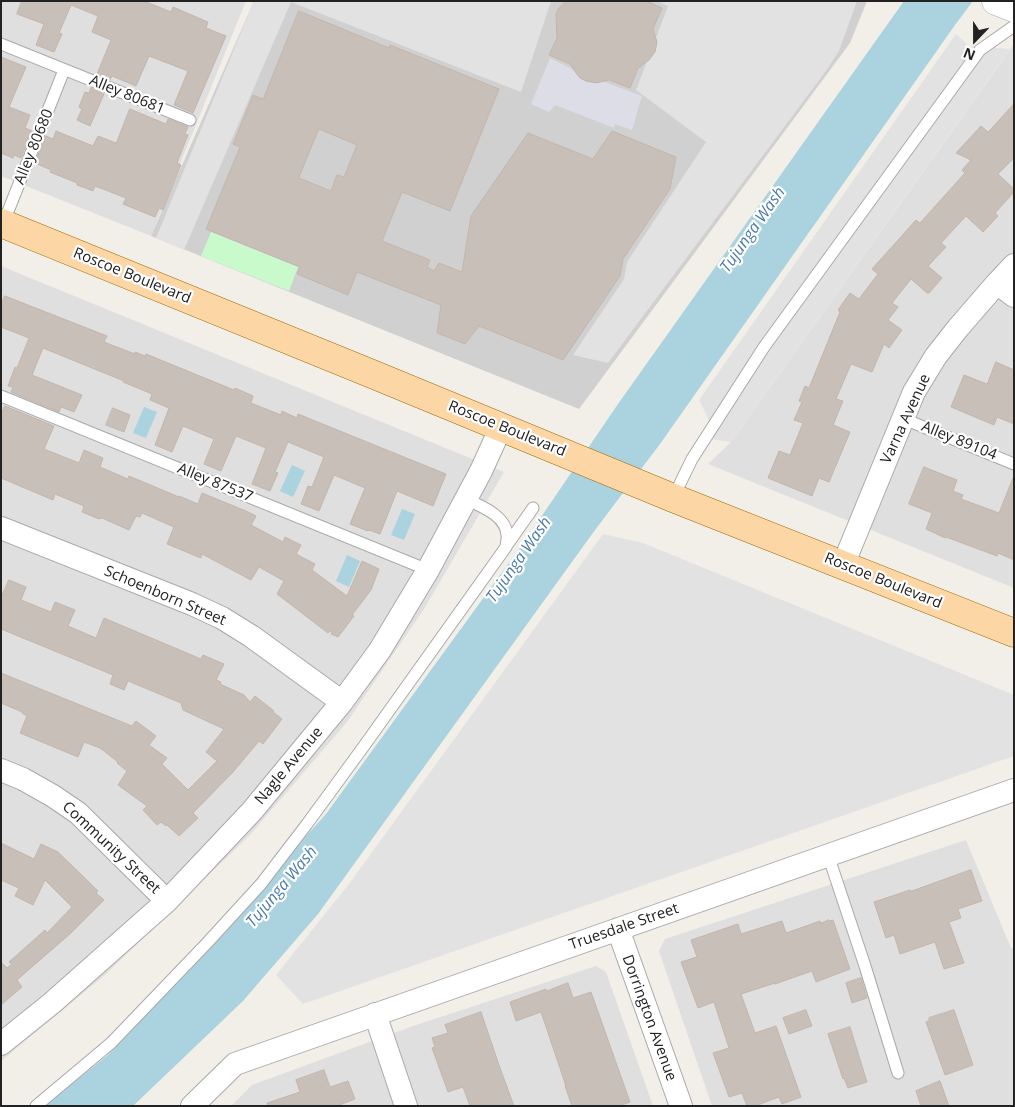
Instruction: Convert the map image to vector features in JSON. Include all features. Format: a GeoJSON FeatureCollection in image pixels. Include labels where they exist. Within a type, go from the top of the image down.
{"type":"FeatureCollection","features":[{"type":"Feature","properties":{"kind":"main road","name":"Roscoe Boulevard"},"geometry":{"type":"LineString","coordinates":[[2,224],[666,495],[1014,633]]}},
{"type":"Feature","properties":{"kind":"street","name":"Varna Avenue"},"geometry":{"type":"LineString","coordinates":[[843,565],[914,392],[936,356],[958,328],[1005,289],[1014,266]]}},
{"type":"Feature","properties":{"kind":"street","name":"Nagle Avenue"},"geometry":{"type":"LineString","coordinates":[[1,1044],[52,1003],[167,901],[252,811],[342,702],[380,650],[428,570],[481,471],[501,428]]}},
{"type":"Feature","properties":{"kind":"street","name":"Schoenborn Street"},"geometry":{"type":"LineString","coordinates":[[1,528],[192,604],[222,618],[251,636],[342,702]]}},
{"type":"Feature","properties":{"kind":"street","name":"Community Street"},"geometry":{"type":"LineString","coordinates":[[1,770],[23,779],[78,813],[167,901]]}},
{"type":"Feature","properties":{"kind":"street","name":"Truesdale Street"},"geometry":{"type":"LineString","coordinates":[[192,1106],[235,1064],[1014,790]]}},
{"type":"Feature","properties":{"kind":"street","name":"Dorrington Avenue"},"geometry":{"type":"LineString","coordinates":[[618,929],[681,1106]]}},
{"type":"Feature","properties":{"kind":"street"},"geometry":{"type":"LineString","coordinates":[[374,1014],[406,1106]]}},
{"type":"Feature","properties":{"kind":"lane"},"geometry":{"type":"LineString","coordinates":[[666,495],[692,459],[764,347],[980,50],[1014,26]]}},
{"type":"Feature","properties":{"kind":"lane","name":"Alley 80681"},"geometry":{"type":"LineString","coordinates":[[1,44],[190,120]]}},
{"type":"Feature","properties":{"kind":"lane","name":"Alley 80680"},"geometry":{"type":"LineString","coordinates":[[2,224],[64,70]]}},
{"type":"Feature","properties":{"kind":"lane","name":"Alley 87537"},"geometry":{"type":"LineString","coordinates":[[1,396],[428,570]]}},
{"type":"Feature","properties":{"kind":"lane","name":"Alley 89104"},"geometry":{"type":"LineString","coordinates":[[904,419],[1014,464]]}},
{"type":"Feature","properties":{"kind":"lane"},"geometry":{"type":"LineString","coordinates":[[466,499],[494,514],[502,522],[508,533],[506,547]]}},
{"type":"Feature","properties":{"kind":"lane"},"geometry":{"type":"LineString","coordinates":[[36,1106],[111,1042],[261,884],[358,754],[533,508]]}},
{"type":"Feature","properties":{"kind":"lane"},"geometry":{"type":"LineString","coordinates":[[828,855],[898,1072]]}},
{"type":"Feature","properties":{"kind":"shaded area"},"geometry":{"type":"Polygon","coordinates":[[[1,1],[246,1],[151,236],[1,176],[1,1]]]}},
{"type":"Feature","properties":{"kind":"shaded area"},"geometry":{"type":"Polygon","coordinates":[[[254,1],[867,1],[850,43],[579,409],[151,236],[254,1]]]}},
{"type":"Feature","properties":{"kind":"shaded area"},"geometry":{"type":"Polygon","coordinates":[[[254,1],[551,1],[521,92],[291,2],[184,250],[156,238],[254,1]]]}},
{"type":"Feature","properties":{"kind":"shaded area"},"geometry":{"type":"Polygon","coordinates":[[[657,1],[857,1],[839,51],[826,71],[608,363],[573,355],[624,279],[627,262],[706,142],[636,90],[668,6],[657,1]]]}},
{"type":"Feature","properties":{"kind":"shaded area"},"geometry":{"type":"Polygon","coordinates":[[[956,34],[969,46],[1010,49],[731,442],[702,438],[710,422],[699,400],[956,34]]]}},
{"type":"Feature","properties":{"kind":"shaded area"},"geometry":{"type":"Polygon","coordinates":[[[1014,44],[1014,588],[708,464],[731,442],[1014,44]]]}},
{"type":"Feature","properties":{"kind":"shaded area"},"geometry":{"type":"Polygon","coordinates":[[[550,58],[574,70],[580,78],[586,81],[596,83],[602,81],[642,96],[632,130],[615,124],[614,128],[555,105],[549,112],[531,104],[550,58]]]}},
{"type":"Feature","properties":{"kind":"shaded area"},"geometry":{"type":"Polygon","coordinates":[[[1,266],[504,472],[424,609],[347,722],[249,836],[105,975],[1,1061],[1,266]]]}},
{"type":"Feature","properties":{"kind":"shaded area"},"geometry":{"type":"Polygon","coordinates":[[[603,534],[643,543],[1014,695],[1014,756],[303,1004],[276,975],[349,884],[603,534]]]}},
{"type":"Feature","properties":{"kind":"shaded area"},"geometry":{"type":"Polygon","coordinates":[[[966,840],[1011,948],[1014,948],[1014,1106],[712,1106],[659,951],[665,939],[966,840]]]}},
{"type":"Feature","properties":{"kind":"shaded area"},"geometry":{"type":"Polygon","coordinates":[[[596,966],[606,972],[653,1106],[231,1106],[252,1085],[413,1026],[596,966]]]}},
{"type":"Feature","properties":{"kind":"green space"},"geometry":{"type":"Polygon","coordinates":[[[211,232],[298,267],[289,291],[201,256],[211,232]]]}},
{"type":"Feature","properties":{"kind":"water","name":"Tujunga Wash"},"geometry":{"type":"Polygon","coordinates":[[[904,1],[973,1],[660,444],[595,530],[318,914],[243,1001],[133,1106],[44,1106],[108,1055],[326,814],[522,545],[618,404],[904,1]]]}},
{"type":"Feature","properties":{"kind":"water"},"geometry":{"type":"Polygon","coordinates":[[[144,407],[157,412],[146,438],[133,433],[144,407]]]}},
{"type":"Feature","properties":{"kind":"water"},"geometry":{"type":"Polygon","coordinates":[[[292,465],[305,471],[293,497],[280,491],[292,465]]]}},
{"type":"Feature","properties":{"kind":"water"},"geometry":{"type":"Polygon","coordinates":[[[402,509],[415,514],[404,540],[391,535],[402,509]]]}},
{"type":"Feature","properties":{"kind":"water"},"geometry":{"type":"Polygon","coordinates":[[[347,555],[360,561],[349,587],[336,581],[347,555]]]}},
{"type":"Feature","properties":{"kind":"building"},"geometry":{"type":"Polygon","coordinates":[[[22,1],[144,1],[171,12],[173,7],[208,22],[206,28],[226,36],[193,113],[174,105],[188,71],[149,56],[136,86],[112,76],[110,80],[97,74],[111,40],[92,32],[98,16],[71,5],[59,33],[62,34],[54,52],[36,45],[44,24],[17,14],[22,1]]]}},
{"type":"Feature","properties":{"kind":"building"},"geometry":{"type":"Polygon","coordinates":[[[566,1],[646,1],[662,8],[653,29],[657,42],[655,52],[649,60],[638,68],[630,88],[609,80],[596,83],[586,81],[580,78],[570,64],[549,55],[557,38],[556,15],[558,9],[566,1]]]}},
{"type":"Feature","properties":{"kind":"building"},"geometry":{"type":"Polygon","coordinates":[[[299,11],[389,48],[390,45],[499,89],[450,211],[402,192],[382,241],[430,260],[427,267],[434,271],[439,263],[462,272],[471,216],[528,133],[593,159],[612,131],[676,157],[670,189],[623,259],[620,276],[563,360],[479,326],[465,344],[437,333],[441,305],[357,272],[348,295],[297,274],[300,267],[206,229],[240,147],[233,144],[253,95],[263,99],[299,11]],[[319,129],[299,178],[331,191],[337,175],[344,177],[357,145],[319,129]]]}},
{"type":"Feature","properties":{"kind":"building"},"geometry":{"type":"Polygon","coordinates":[[[1,57],[26,67],[9,107],[30,115],[25,128],[32,131],[21,158],[14,155],[13,158],[1,153],[1,57]]]}},
{"type":"Feature","properties":{"kind":"building"},"geometry":{"type":"Polygon","coordinates":[[[91,88],[104,94],[90,126],[77,120],[82,109],[79,107],[85,92],[89,93],[91,88]]]}},
{"type":"Feature","properties":{"kind":"building"},"geometry":{"type":"Polygon","coordinates":[[[1014,104],[1014,158],[998,174],[1014,189],[1014,192],[995,213],[998,216],[983,232],[966,216],[941,243],[946,247],[928,266],[942,278],[929,293],[911,279],[892,303],[898,307],[888,320],[902,330],[889,348],[884,344],[872,372],[851,364],[836,399],[843,401],[833,425],[850,432],[829,482],[819,478],[812,496],[768,478],[779,451],[790,455],[803,423],[794,420],[802,402],[799,401],[805,386],[809,388],[840,312],[838,310],[850,293],[859,299],[878,274],[872,269],[916,220],[920,223],[965,173],[962,170],[971,160],[956,153],[981,126],[988,132],[1014,104]]]}},
{"type":"Feature","properties":{"kind":"building"},"geometry":{"type":"Polygon","coordinates":[[[130,109],[166,124],[168,119],[188,127],[185,134],[188,135],[177,163],[181,165],[163,210],[159,208],[155,217],[123,204],[126,198],[95,186],[93,191],[77,185],[77,183],[50,172],[51,170],[35,163],[46,136],[53,139],[56,131],[93,146],[98,136],[116,143],[130,109]]]}},
{"type":"Feature","properties":{"kind":"building"},"geometry":{"type":"Polygon","coordinates":[[[5,296],[107,336],[104,342],[135,354],[135,352],[145,356],[146,354],[234,390],[235,388],[253,396],[251,403],[281,415],[282,411],[297,418],[298,414],[446,474],[433,506],[397,491],[380,534],[350,524],[365,488],[334,475],[319,511],[301,504],[308,486],[312,487],[324,457],[288,442],[275,472],[278,473],[270,491],[252,484],[266,448],[236,436],[221,471],[204,464],[214,439],[183,426],[172,452],[155,445],[169,408],[150,400],[152,394],[43,348],[32,375],[82,395],[74,412],[61,407],[59,412],[11,392],[13,387],[8,386],[29,338],[1,327],[1,305],[5,296]]]}},
{"type":"Feature","properties":{"kind":"building"},"geometry":{"type":"Polygon","coordinates":[[[996,362],[1014,370],[1014,424],[997,417],[994,425],[951,407],[964,375],[987,384],[996,362]]]}},
{"type":"Feature","properties":{"kind":"building"},"geometry":{"type":"Polygon","coordinates":[[[5,406],[54,426],[44,449],[79,463],[84,450],[103,458],[100,467],[128,479],[129,476],[198,504],[202,493],[256,516],[251,525],[283,542],[285,537],[301,545],[296,554],[315,564],[312,570],[347,596],[362,561],[379,569],[371,590],[338,637],[331,634],[332,632],[330,631],[328,633],[277,594],[284,581],[259,567],[251,580],[202,554],[201,558],[167,544],[174,527],[142,513],[140,517],[136,516],[129,530],[102,518],[99,519],[82,512],[84,506],[55,494],[53,500],[1,478],[1,415],[5,406]]]}},
{"type":"Feature","properties":{"kind":"building"},"geometry":{"type":"Polygon","coordinates":[[[113,408],[130,415],[124,432],[106,425],[113,408]]]}},
{"type":"Feature","properties":{"kind":"building"},"geometry":{"type":"Polygon","coordinates":[[[924,467],[957,480],[953,491],[963,495],[961,499],[999,513],[1014,478],[1014,560],[998,553],[997,556],[945,538],[926,529],[932,513],[909,504],[924,467]]]}},
{"type":"Feature","properties":{"kind":"building"},"geometry":{"type":"Polygon","coordinates":[[[9,580],[26,587],[21,600],[51,612],[55,602],[75,610],[68,626],[96,638],[104,618],[201,659],[203,655],[224,664],[216,680],[221,682],[220,684],[244,695],[250,702],[255,696],[282,719],[263,744],[259,741],[233,772],[193,813],[198,818],[179,836],[161,822],[157,825],[143,810],[147,806],[118,785],[127,771],[100,748],[84,742],[78,757],[20,733],[27,716],[1,703],[1,673],[132,726],[136,721],[156,736],[149,745],[167,758],[162,764],[188,790],[217,761],[206,752],[224,729],[183,710],[181,703],[128,681],[124,690],[110,684],[113,675],[1,629],[1,598],[9,580]]]}},
{"type":"Feature","properties":{"kind":"building"},"geometry":{"type":"Polygon","coordinates":[[[1,843],[34,859],[41,844],[58,852],[98,891],[96,893],[104,900],[71,933],[17,980],[22,987],[1,1005],[1,962],[7,968],[12,964],[9,962],[45,930],[47,933],[72,907],[45,880],[33,905],[15,896],[19,888],[1,880],[1,843]]]}},
{"type":"Feature","properties":{"kind":"building"},"geometry":{"type":"Polygon","coordinates":[[[971,870],[982,901],[958,909],[961,918],[949,922],[964,963],[944,969],[935,942],[900,954],[894,935],[886,938],[874,902],[971,870]]]}},
{"type":"Feature","properties":{"kind":"building"},"geometry":{"type":"Polygon","coordinates":[[[833,920],[850,969],[816,982],[812,971],[741,994],[755,1033],[776,1026],[801,1097],[782,1104],[779,1097],[755,1106],[747,1106],[742,1093],[729,1097],[713,1053],[729,1048],[714,1002],[698,1008],[681,962],[697,957],[691,940],[738,924],[741,934],[782,921],[786,933],[820,921],[821,923],[833,920]]]}},
{"type":"Feature","properties":{"kind":"building"},"geometry":{"type":"Polygon","coordinates":[[[861,978],[867,998],[852,1003],[846,983],[861,978]]]}},
{"type":"Feature","properties":{"kind":"building"},"geometry":{"type":"Polygon","coordinates":[[[568,983],[573,998],[591,992],[630,1102],[619,1106],[572,1106],[541,1012],[516,1021],[510,1002],[568,983]]]}},
{"type":"Feature","properties":{"kind":"building"},"geometry":{"type":"Polygon","coordinates":[[[806,1010],[812,1026],[789,1034],[783,1018],[806,1010]]]}},
{"type":"Feature","properties":{"kind":"building"},"geometry":{"type":"Polygon","coordinates":[[[954,1010],[973,1065],[945,1075],[926,1022],[929,1021],[929,1018],[954,1010]]]}},
{"type":"Feature","properties":{"kind":"building"},"geometry":{"type":"Polygon","coordinates":[[[481,1012],[514,1106],[470,1106],[463,1087],[448,1092],[432,1048],[435,1047],[432,1038],[448,1033],[445,1025],[481,1012]]]}},
{"type":"Feature","properties":{"kind":"building"},"geometry":{"type":"Polygon","coordinates":[[[850,1027],[867,1082],[848,1088],[843,1079],[828,1034],[850,1027]]]}},
{"type":"Feature","properties":{"kind":"building"},"geometry":{"type":"Polygon","coordinates":[[[324,1070],[330,1087],[348,1081],[355,1099],[337,1106],[268,1106],[267,1103],[300,1092],[296,1080],[324,1070]]]}},
{"type":"Feature","properties":{"kind":"building"},"geometry":{"type":"Polygon","coordinates":[[[940,1081],[949,1106],[921,1106],[916,1091],[940,1081]]]}}]}
